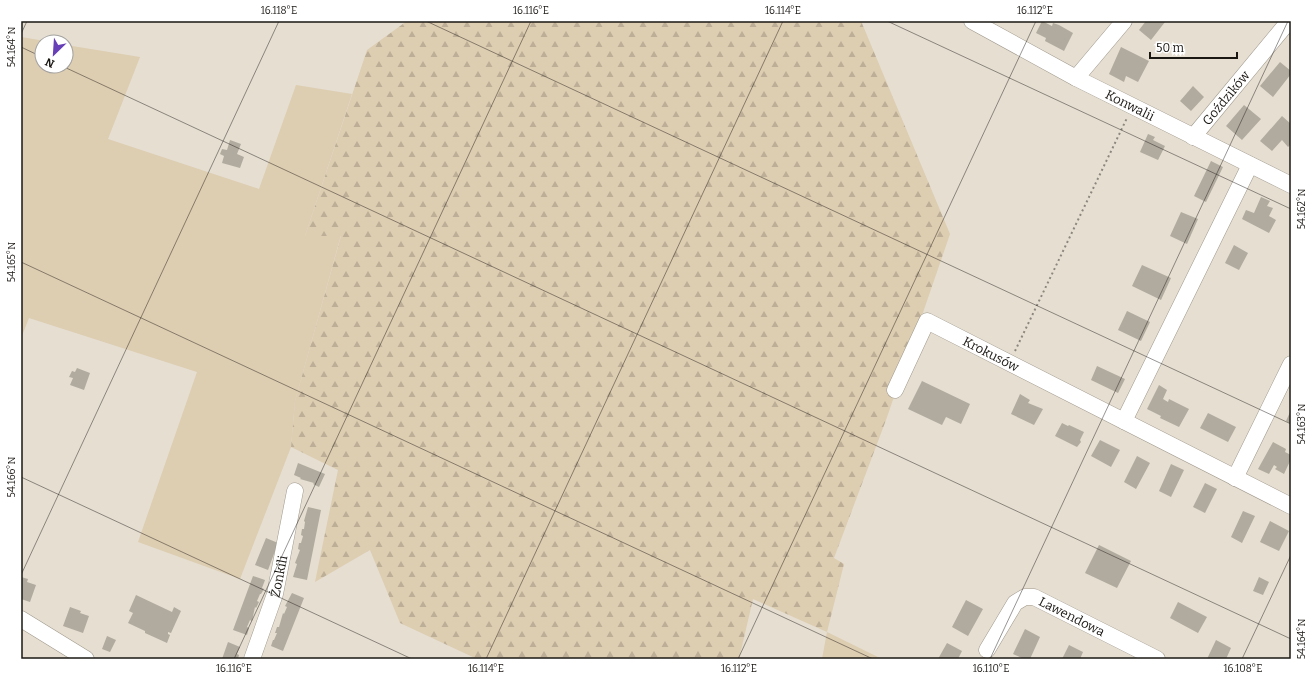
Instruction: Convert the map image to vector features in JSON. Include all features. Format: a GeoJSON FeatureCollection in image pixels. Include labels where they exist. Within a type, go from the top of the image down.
{"type":"FeatureCollection","features":[{"type":"Feature","properties":{"kind":"street","name":"Konwalii"},"geometry":{"type":"LineString","coordinates":[[972,21],[1076,78],[1291,185]]}},
{"type":"Feature","properties":{"kind":"street"},"geometry":{"type":"LineString","coordinates":[[1076,78],[1124,21]]}},
{"type":"Feature","properties":{"kind":"street","name":"Goździków"},"geometry":{"type":"LineString","coordinates":[[1194,137],[1289,21]]}},
{"type":"Feature","properties":{"kind":"street"},"geometry":{"type":"LineString","coordinates":[[1124,421],[1250,165]]}},
{"type":"Feature","properties":{"kind":"street","name":"Krokusów"},"geometry":{"type":"LineString","coordinates":[[894,390],[927,321],[1291,506]]}},
{"type":"Feature","properties":{"kind":"street"},"geometry":{"type":"LineString","coordinates":[[1235,478],[1291,364]]}},
{"type":"Feature","properties":{"kind":"street","name":"Żonkili"},"geometry":{"type":"LineString","coordinates":[[252,659],[275,594],[295,491]]}},
{"type":"Feature","properties":{"kind":"street","name":"Lawendowa"},"geometry":{"type":"LineString","coordinates":[[988,650],[1015,603],[1025,596],[1034,597],[1157,659]]}},
{"type":"Feature","properties":{"kind":"street"},"geometry":{"type":"LineString","coordinates":[[21,619],[86,659]]}},
{"type":"Feature","properties":{"kind":"path"},"geometry":{"type":"LineString","coordinates":[[1010,363],[1132,106]]}},
{"type":"Feature","properties":{"kind":"green space"},"geometry":{"type":"Polygon","coordinates":[[[407,21],[861,21],[950,234],[886,420],[834,558],[844,564],[827,632],[753,599],[739,659],[477,659],[400,623],[370,550],[315,582],[338,470],[291,447],[295,401],[341,236],[305,236],[367,50],[407,21]]]}},
{"type":"Feature","properties":{"kind":"green space"},"geometry":{"type":"Polygon","coordinates":[[[21,37],[34,39],[34,74],[74,74],[74,46],[140,57],[108,139],[259,189],[296,85],[352,94],[305,236],[341,235],[295,401],[291,447],[240,579],[138,542],[197,372],[29,318],[21,338],[21,37]]]}},
{"type":"Feature","properties":{"kind":"green space"},"geometry":{"type":"Polygon","coordinates":[[[827,632],[882,659],[822,659],[827,632]]]}},
{"type":"Feature","properties":{"kind":"building"},"geometry":{"type":"Polygon","coordinates":[[[1042,21],[1052,26],[1053,23],[1059,25],[1073,33],[1064,51],[1045,41],[1046,38],[1036,33],[1042,21]]]}},
{"type":"Feature","properties":{"kind":"building"},"geometry":{"type":"Polygon","coordinates":[[[1146,21],[1165,22],[1151,40],[1139,30],[1146,21]]]}},
{"type":"Feature","properties":{"kind":"building"},"geometry":{"type":"Polygon","coordinates":[[[1121,47],[1149,61],[1138,82],[1126,76],[1124,82],[1109,74],[1121,47]]]}},
{"type":"Feature","properties":{"kind":"building"},"geometry":{"type":"Polygon","coordinates":[[[1280,62],[1291,71],[1291,74],[1273,97],[1260,86],[1280,62]]]}},
{"type":"Feature","properties":{"kind":"building"},"geometry":{"type":"Polygon","coordinates":[[[1193,86],[1204,97],[1191,111],[1180,101],[1193,86]]]}},
{"type":"Feature","properties":{"kind":"building"},"geometry":{"type":"Polygon","coordinates":[[[1244,105],[1261,119],[1242,140],[1226,126],[1244,105]]]}},
{"type":"Feature","properties":{"kind":"building"},"geometry":{"type":"Polygon","coordinates":[[[1282,116],[1291,124],[1291,144],[1288,147],[1282,140],[1272,151],[1260,141],[1282,116]]]}},
{"type":"Feature","properties":{"kind":"building"},"geometry":{"type":"Polygon","coordinates":[[[1148,134],[1155,137],[1153,140],[1165,146],[1158,160],[1140,152],[1148,134]]]}},
{"type":"Feature","properties":{"kind":"building"},"geometry":{"type":"Polygon","coordinates":[[[230,140],[241,144],[237,154],[244,157],[240,168],[222,163],[224,156],[220,154],[222,149],[227,150],[230,140]]]}},
{"type":"Feature","properties":{"kind":"building"},"geometry":{"type":"Polygon","coordinates":[[[1211,161],[1223,167],[1206,202],[1194,196],[1211,161]]]}},
{"type":"Feature","properties":{"kind":"building"},"geometry":{"type":"Polygon","coordinates":[[[1261,197],[1270,201],[1267,206],[1273,208],[1269,216],[1276,220],[1269,233],[1242,219],[1246,210],[1254,213],[1261,197]]]}},
{"type":"Feature","properties":{"kind":"building"},"geometry":{"type":"Polygon","coordinates":[[[1181,212],[1198,219],[1187,244],[1170,236],[1181,212]]]}},
{"type":"Feature","properties":{"kind":"building"},"geometry":{"type":"Polygon","coordinates":[[[1234,245],[1248,253],[1239,270],[1225,263],[1234,245]]]}},
{"type":"Feature","properties":{"kind":"building"},"geometry":{"type":"Polygon","coordinates":[[[1142,265],[1171,278],[1161,300],[1132,286],[1142,265]]]}},
{"type":"Feature","properties":{"kind":"building"},"geometry":{"type":"Polygon","coordinates":[[[1127,311],[1150,322],[1141,341],[1118,330],[1127,311]]]}},
{"type":"Feature","properties":{"kind":"building"},"geometry":{"type":"Polygon","coordinates":[[[1097,366],[1125,379],[1118,393],[1091,380],[1097,366]]]}},
{"type":"Feature","properties":{"kind":"building"},"geometry":{"type":"Polygon","coordinates":[[[77,368],[90,373],[84,390],[70,385],[73,378],[69,377],[72,371],[75,372],[77,368]]]}},
{"type":"Feature","properties":{"kind":"building"},"geometry":{"type":"Polygon","coordinates":[[[922,381],[970,404],[961,424],[946,417],[942,425],[908,409],[922,381]]]}},
{"type":"Feature","properties":{"kind":"building"},"geometry":{"type":"Polygon","coordinates":[[[1159,385],[1167,390],[1163,399],[1168,402],[1169,399],[1189,409],[1179,427],[1160,418],[1161,416],[1147,409],[1159,385]]]}},
{"type":"Feature","properties":{"kind":"building"},"geometry":{"type":"Polygon","coordinates":[[[1020,394],[1030,400],[1028,403],[1043,409],[1034,425],[1011,414],[1020,394]]]}},
{"type":"Feature","properties":{"kind":"building"},"geometry":{"type":"Polygon","coordinates":[[[1291,410],[1291,424],[1286,421],[1291,410]]]}},
{"type":"Feature","properties":{"kind":"building"},"geometry":{"type":"Polygon","coordinates":[[[1208,413],[1236,427],[1228,442],[1200,428],[1208,413]]]}},
{"type":"Feature","properties":{"kind":"building"},"geometry":{"type":"Polygon","coordinates":[[[1062,423],[1084,432],[1080,440],[1081,442],[1077,447],[1055,436],[1062,423]]]}},
{"type":"Feature","properties":{"kind":"building"},"geometry":{"type":"Polygon","coordinates":[[[1100,440],[1120,450],[1111,467],[1091,456],[1100,440]]]}},
{"type":"Feature","properties":{"kind":"building"},"geometry":{"type":"Polygon","coordinates":[[[1273,442],[1286,449],[1285,452],[1291,455],[1291,459],[1284,474],[1275,469],[1277,467],[1274,465],[1269,474],[1258,469],[1273,442]]]}},
{"type":"Feature","properties":{"kind":"building"},"geometry":{"type":"Polygon","coordinates":[[[1137,456],[1150,463],[1136,489],[1124,482],[1137,456]]]}},
{"type":"Feature","properties":{"kind":"building"},"geometry":{"type":"Polygon","coordinates":[[[298,463],[325,474],[319,487],[313,484],[314,483],[300,479],[301,478],[294,475],[298,463]]]}},
{"type":"Feature","properties":{"kind":"building"},"geometry":{"type":"Polygon","coordinates":[[[1171,464],[1184,470],[1171,497],[1159,491],[1171,464]]]}},
{"type":"Feature","properties":{"kind":"building"},"geometry":{"type":"Polygon","coordinates":[[[1205,483],[1217,489],[1205,513],[1193,507],[1205,483]]]}},
{"type":"Feature","properties":{"kind":"building"},"geometry":{"type":"Polygon","coordinates":[[[308,507],[321,510],[307,580],[293,577],[297,564],[295,563],[300,550],[298,549],[299,543],[301,543],[303,536],[301,535],[302,529],[304,529],[304,521],[308,507]]]}},
{"type":"Feature","properties":{"kind":"building"},"geometry":{"type":"Polygon","coordinates":[[[1243,511],[1255,516],[1242,543],[1231,537],[1243,511]]]}},
{"type":"Feature","properties":{"kind":"building"},"geometry":{"type":"Polygon","coordinates":[[[1270,521],[1289,531],[1279,551],[1260,542],[1270,521]]]}},
{"type":"Feature","properties":{"kind":"building"},"geometry":{"type":"Polygon","coordinates":[[[266,538],[278,543],[268,570],[255,565],[266,538]]]}},
{"type":"Feature","properties":{"kind":"building"},"geometry":{"type":"Polygon","coordinates":[[[1099,545],[1131,561],[1117,588],[1085,573],[1099,545]]]}},
{"type":"Feature","properties":{"kind":"building"},"geometry":{"type":"Polygon","coordinates":[[[253,576],[265,580],[262,588],[264,589],[257,601],[259,602],[256,608],[255,607],[252,621],[250,620],[247,627],[249,628],[247,635],[233,630],[253,576]]]}},
{"type":"Feature","properties":{"kind":"building"},"geometry":{"type":"Polygon","coordinates":[[[21,577],[28,579],[27,582],[36,585],[30,602],[21,599],[21,577]]]}},
{"type":"Feature","properties":{"kind":"building"},"geometry":{"type":"Polygon","coordinates":[[[1259,577],[1269,582],[1263,595],[1253,591],[1259,577]]]}},
{"type":"Feature","properties":{"kind":"building"},"geometry":{"type":"Polygon","coordinates":[[[292,593],[304,598],[283,651],[271,646],[277,633],[275,633],[277,627],[279,627],[283,613],[284,614],[287,607],[285,606],[292,593]]]}},
{"type":"Feature","properties":{"kind":"building"},"geometry":{"type":"Polygon","coordinates":[[[136,595],[172,612],[174,607],[181,611],[171,633],[168,632],[170,635],[167,643],[128,623],[133,613],[129,611],[136,595]]]}},
{"type":"Feature","properties":{"kind":"building"},"geometry":{"type":"Polygon","coordinates":[[[966,600],[983,609],[968,636],[952,627],[966,600]]]}},
{"type":"Feature","properties":{"kind":"building"},"geometry":{"type":"Polygon","coordinates":[[[1178,602],[1207,617],[1198,633],[1170,618],[1178,602]]]}},
{"type":"Feature","properties":{"kind":"building"},"geometry":{"type":"Polygon","coordinates":[[[70,607],[89,616],[83,633],[63,626],[70,607]]]}},
{"type":"Feature","properties":{"kind":"building"},"geometry":{"type":"Polygon","coordinates":[[[1025,629],[1040,637],[1030,659],[1024,659],[1013,654],[1025,629]]]}},
{"type":"Feature","properties":{"kind":"building"},"geometry":{"type":"Polygon","coordinates":[[[107,636],[116,640],[110,652],[102,649],[107,636]]]}},
{"type":"Feature","properties":{"kind":"building"},"geometry":{"type":"Polygon","coordinates":[[[1216,640],[1231,648],[1226,659],[1207,659],[1216,640]]]}},
{"type":"Feature","properties":{"kind":"building"},"geometry":{"type":"Polygon","coordinates":[[[228,642],[240,647],[237,654],[239,655],[238,659],[222,659],[228,642]]]}},
{"type":"Feature","properties":{"kind":"building"},"geometry":{"type":"Polygon","coordinates":[[[947,643],[962,651],[958,659],[938,659],[947,643]]]}},
{"type":"Feature","properties":{"kind":"building"},"geometry":{"type":"Polygon","coordinates":[[[1069,645],[1083,652],[1080,659],[1062,659],[1069,645]]]}}]}
